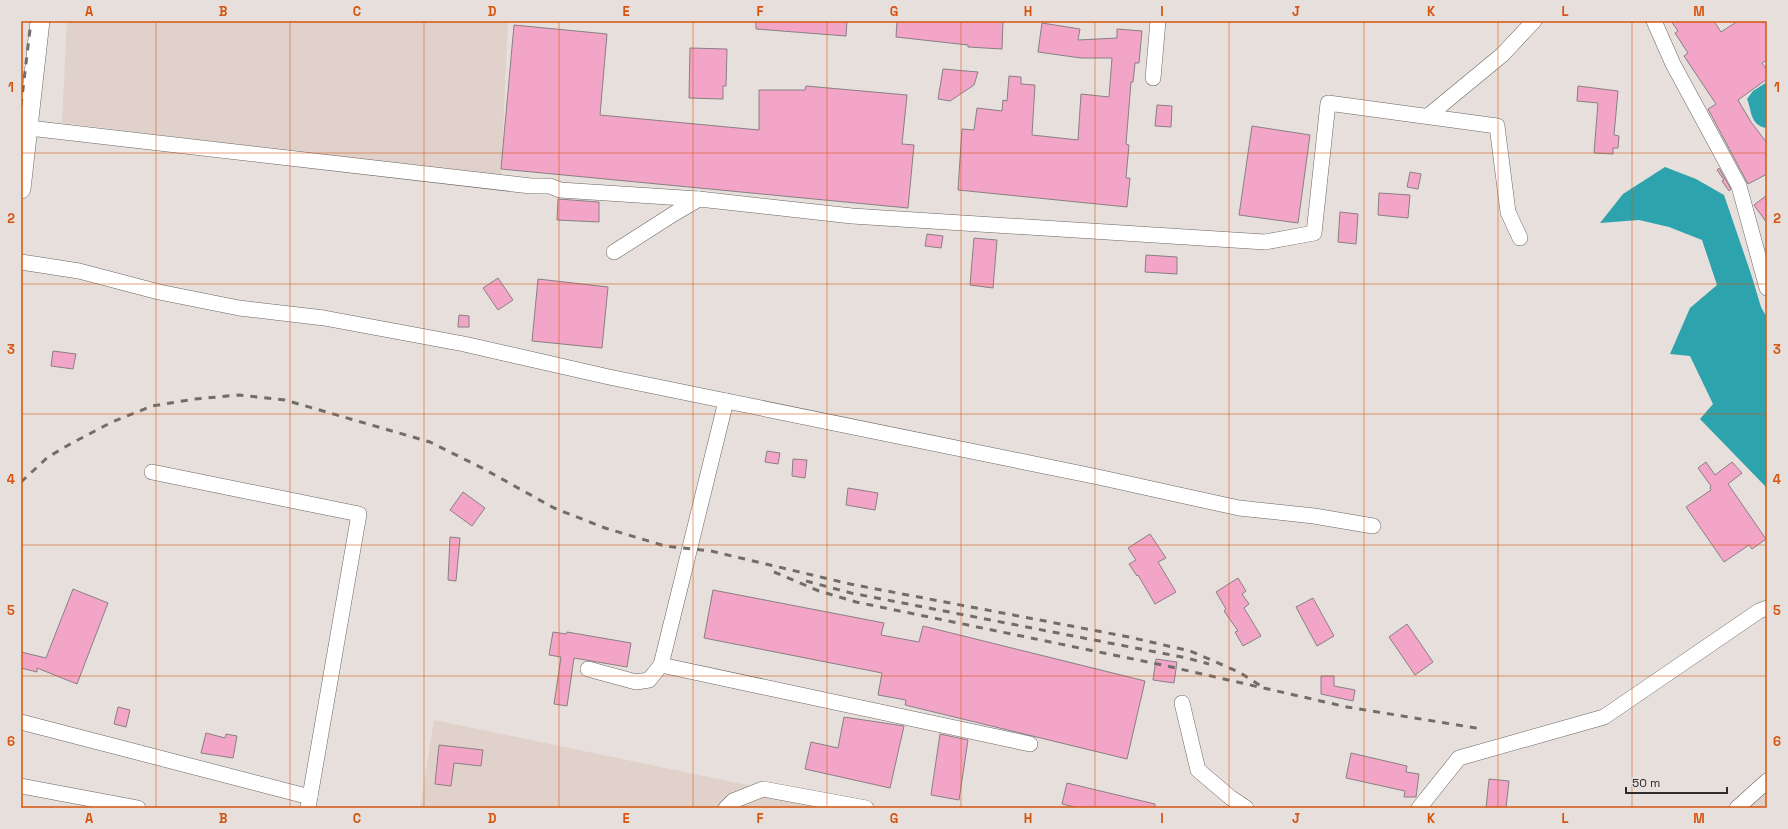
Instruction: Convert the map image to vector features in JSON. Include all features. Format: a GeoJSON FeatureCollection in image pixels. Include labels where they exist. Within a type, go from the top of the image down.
{"type":"FeatureCollection","features":[{"type":"Feature","properties":{"kind":"main road"},"geometry":{"type":"LineString","coordinates":[[21,189],[40,21]]}},
{"type":"Feature","properties":{"kind":"street"},"geometry":{"type":"LineString","coordinates":[[1153,78],[1158,21]]}},
{"type":"Feature","properties":{"kind":"street"},"geometry":{"type":"LineString","coordinates":[[1428,116],[1502,55],[1534,21]]}},
{"type":"Feature","properties":{"kind":"street"},"geometry":{"type":"LineString","coordinates":[[1654,21],[1672,64],[1738,186],[1767,288]]}},
{"type":"Feature","properties":{"kind":"street"},"geometry":{"type":"LineString","coordinates":[[28,128],[531,186],[550,186],[560,190],[699,200],[852,216],[1265,242],[1314,233],[1328,103],[1497,126],[1508,212],[1520,238]]}},
{"type":"Feature","properties":{"kind":"street"},"geometry":{"type":"LineString","coordinates":[[614,252],[675,213],[699,200]]}},
{"type":"Feature","properties":{"kind":"street"},"geometry":{"type":"LineString","coordinates":[[21,262],[79,271],[159,292],[239,308],[324,318],[464,344],[609,377],[772,409],[925,443],[1098,477],[1239,508],[1314,516],[1373,526]]}},
{"type":"Feature","properties":{"kind":"street"},"geometry":{"type":"LineString","coordinates":[[588,669],[636,682],[649,680],[661,665],[726,401]]}},
{"type":"Feature","properties":{"kind":"street"},"geometry":{"type":"LineString","coordinates":[[21,722],[309,802],[359,514],[152,472]]}},
{"type":"Feature","properties":{"kind":"street"},"geometry":{"type":"LineString","coordinates":[[1419,808],[1458,758],[1604,716],[1759,610],[1767,608]]}},
{"type":"Feature","properties":{"kind":"street"},"geometry":{"type":"LineString","coordinates":[[661,665],[1030,744]]}},
{"type":"Feature","properties":{"kind":"street"},"geometry":{"type":"LineString","coordinates":[[1182,703],[1198,770],[1231,798],[1246,808]]}},
{"type":"Feature","properties":{"kind":"street"},"geometry":{"type":"LineString","coordinates":[[1737,808],[1767,781]]}},
{"type":"Feature","properties":{"kind":"street"},"geometry":{"type":"LineString","coordinates":[[21,786],[138,808]]}},
{"type":"Feature","properties":{"kind":"street"},"geometry":{"type":"LineString","coordinates":[[726,808],[733,801],[749,793],[763,789],[866,808]]}},
{"type":"Feature","properties":{"kind":"shaded area"},"geometry":{"type":"Polygon","coordinates":[[[67,21],[508,21],[501,177],[62,123],[67,21]]]}},
{"type":"Feature","properties":{"kind":"shaded area"},"geometry":{"type":"Polygon","coordinates":[[[434,720],[858,808],[420,808],[434,720]]]}},
{"type":"Feature","properties":{"kind":"shaded area"},"geometry":{"type":"Polygon","coordinates":[[[1767,778],[1767,808],[1734,808],[1767,778]]]}},
{"type":"Feature","properties":{"kind":"water"},"geometry":{"type":"Polygon","coordinates":[[[1767,82],[1767,128],[1761,127],[1752,117],[1747,99],[1753,91],[1767,82]]]}},
{"type":"Feature","properties":{"kind":"water"},"geometry":{"type":"Polygon","coordinates":[[[1665,167],[1696,179],[1724,195],[1761,307],[1767,318],[1767,488],[1700,419],[1713,404],[1690,356],[1670,354],[1690,308],[1717,285],[1702,240],[1669,227],[1639,220],[1600,223],[1623,194],[1665,167]]]}},
{"type":"Feature","properties":{"kind":"building"},"geometry":{"type":"Polygon","coordinates":[[[756,21],[847,21],[846,36],[756,29],[756,21]]]}},
{"type":"Feature","properties":{"kind":"building"},"geometry":{"type":"Polygon","coordinates":[[[897,21],[1003,21],[1002,49],[968,47],[968,45],[896,37],[897,21]]]}},
{"type":"Feature","properties":{"kind":"building"},"geometry":{"type":"Polygon","coordinates":[[[1671,21],[1714,21],[1721,32],[1738,21],[1767,21],[1767,60],[1762,63],[1767,70],[1767,79],[1738,100],[1751,122],[1767,143],[1767,174],[1748,184],[1708,109],[1716,104],[1684,56],[1688,53],[1675,33],[1678,31],[1671,21]]]}},
{"type":"Feature","properties":{"kind":"building"},"geometry":{"type":"Polygon","coordinates":[[[1042,23],[1080,29],[1078,40],[1117,38],[1117,29],[1142,31],[1139,63],[1135,63],[1133,82],[1131,82],[1126,144],[1129,145],[1126,178],[1130,178],[1127,207],[958,190],[962,129],[974,130],[977,108],[1002,111],[1003,100],[1007,101],[1009,76],[1021,77],[1021,84],[1035,85],[1032,135],[1078,140],[1081,94],[1109,97],[1112,58],[1081,58],[1038,52],[1042,23]]]}},
{"type":"Feature","properties":{"kind":"building"},"geometry":{"type":"Polygon","coordinates":[[[514,25],[607,34],[600,115],[759,130],[759,90],[805,90],[806,86],[907,95],[902,144],[914,145],[908,208],[501,169],[514,25]]]}},
{"type":"Feature","properties":{"kind":"building"},"geometry":{"type":"Polygon","coordinates":[[[690,48],[727,49],[726,86],[723,86],[723,99],[689,98],[690,48]]]}},
{"type":"Feature","properties":{"kind":"building"},"geometry":{"type":"Polygon","coordinates":[[[943,69],[978,72],[974,85],[950,101],[938,99],[943,69]]]}},
{"type":"Feature","properties":{"kind":"building"},"geometry":{"type":"Polygon","coordinates":[[[1578,86],[1618,91],[1614,135],[1619,136],[1618,148],[1613,148],[1613,154],[1594,153],[1598,103],[1577,101],[1578,86]]]}},
{"type":"Feature","properties":{"kind":"building"},"geometry":{"type":"Polygon","coordinates":[[[1157,105],[1172,106],[1171,127],[1155,126],[1157,105]]]}},
{"type":"Feature","properties":{"kind":"building"},"geometry":{"type":"Polygon","coordinates":[[[1252,126],[1310,135],[1298,223],[1239,215],[1252,126]]]}},
{"type":"Feature","properties":{"kind":"building"},"geometry":{"type":"Polygon","coordinates":[[[1719,168],[1731,189],[1729,191],[1717,170],[1719,168]]]}},
{"type":"Feature","properties":{"kind":"building"},"geometry":{"type":"Polygon","coordinates":[[[1410,172],[1421,174],[1418,189],[1407,187],[1410,172]]]}},
{"type":"Feature","properties":{"kind":"building"},"geometry":{"type":"Polygon","coordinates":[[[1379,193],[1410,195],[1408,218],[1378,215],[1379,193]]]}},
{"type":"Feature","properties":{"kind":"building"},"geometry":{"type":"Polygon","coordinates":[[[1767,195],[1767,223],[1754,205],[1767,195]]]}},
{"type":"Feature","properties":{"kind":"building"},"geometry":{"type":"Polygon","coordinates":[[[558,199],[599,202],[599,222],[557,220],[558,199]]]}},
{"type":"Feature","properties":{"kind":"building"},"geometry":{"type":"Polygon","coordinates":[[[1340,212],[1358,214],[1356,244],[1338,242],[1340,212]]]}},
{"type":"Feature","properties":{"kind":"building"},"geometry":{"type":"Polygon","coordinates":[[[927,234],[943,236],[941,248],[925,246],[927,234]]]}},
{"type":"Feature","properties":{"kind":"building"},"geometry":{"type":"Polygon","coordinates":[[[974,238],[997,240],[993,288],[970,285],[974,238]]]}},
{"type":"Feature","properties":{"kind":"building"},"geometry":{"type":"Polygon","coordinates":[[[1146,255],[1177,257],[1177,274],[1145,272],[1146,255]]]}},
{"type":"Feature","properties":{"kind":"building"},"geometry":{"type":"Polygon","coordinates":[[[498,278],[513,300],[498,310],[483,288],[498,278]]]}},
{"type":"Feature","properties":{"kind":"building"},"geometry":{"type":"Polygon","coordinates":[[[538,279],[608,287],[602,348],[532,341],[538,279]]]}},
{"type":"Feature","properties":{"kind":"building"},"geometry":{"type":"Polygon","coordinates":[[[459,315],[469,316],[469,327],[458,327],[459,315]]]}},
{"type":"Feature","properties":{"kind":"building"},"geometry":{"type":"Polygon","coordinates":[[[53,351],[76,354],[73,369],[51,366],[53,351]]]}},
{"type":"Feature","properties":{"kind":"building"},"geometry":{"type":"Polygon","coordinates":[[[767,451],[780,453],[778,464],[765,462],[767,451]]]}},
{"type":"Feature","properties":{"kind":"building"},"geometry":{"type":"Polygon","coordinates":[[[793,459],[807,460],[805,478],[792,476],[793,459]]]}},
{"type":"Feature","properties":{"kind":"building"},"geometry":{"type":"Polygon","coordinates":[[[1706,462],[1715,475],[1732,462],[1742,473],[1728,484],[1766,539],[1752,549],[1749,545],[1724,562],[1686,507],[1711,490],[1711,486],[1698,468],[1706,462]]]}},
{"type":"Feature","properties":{"kind":"building"},"geometry":{"type":"Polygon","coordinates":[[[848,488],[878,493],[875,510],[846,505],[848,488]]]}},
{"type":"Feature","properties":{"kind":"building"},"geometry":{"type":"Polygon","coordinates":[[[463,492],[485,508],[472,526],[450,510],[463,492]]]}},
{"type":"Feature","properties":{"kind":"building"},"geometry":{"type":"Polygon","coordinates":[[[1150,534],[1166,558],[1158,562],[1176,592],[1155,604],[1138,575],[1137,576],[1129,564],[1136,560],[1128,548],[1150,534]]]}},
{"type":"Feature","properties":{"kind":"building"},"geometry":{"type":"Polygon","coordinates":[[[450,537],[460,538],[456,581],[448,580],[450,537]]]}},
{"type":"Feature","properties":{"kind":"building"},"geometry":{"type":"Polygon","coordinates":[[[1238,578],[1246,591],[1242,594],[1249,604],[1244,608],[1261,636],[1243,646],[1235,632],[1238,631],[1224,611],[1226,609],[1216,592],[1238,578]]]}},
{"type":"Feature","properties":{"kind":"building"},"geometry":{"type":"Polygon","coordinates":[[[73,589],[108,603],[77,684],[37,668],[37,672],[21,668],[21,652],[46,658],[73,589]]]}},
{"type":"Feature","properties":{"kind":"building"},"geometry":{"type":"Polygon","coordinates":[[[713,590],[884,623],[881,635],[919,642],[923,626],[1145,681],[1127,759],[905,705],[906,700],[878,695],[882,673],[704,638],[713,590]]]}},
{"type":"Feature","properties":{"kind":"building"},"geometry":{"type":"Polygon","coordinates":[[[1313,598],[1334,636],[1317,646],[1296,607],[1313,598]]]}},
{"type":"Feature","properties":{"kind":"building"},"geometry":{"type":"Polygon","coordinates":[[[1407,624],[1433,662],[1415,675],[1389,637],[1407,624]]]}},
{"type":"Feature","properties":{"kind":"building"},"geometry":{"type":"Polygon","coordinates":[[[553,632],[566,634],[567,632],[631,643],[627,667],[574,658],[567,706],[554,704],[561,657],[549,655],[553,632]]]}},
{"type":"Feature","properties":{"kind":"building"},"geometry":{"type":"Polygon","coordinates":[[[1156,659],[1177,662],[1174,683],[1153,680],[1156,659]]]}},
{"type":"Feature","properties":{"kind":"building"},"geometry":{"type":"Polygon","coordinates":[[[1321,676],[1334,676],[1334,686],[1355,690],[1353,701],[1321,694],[1321,676]]]}},
{"type":"Feature","properties":{"kind":"building"},"geometry":{"type":"Polygon","coordinates":[[[118,707],[130,710],[126,727],[114,724],[118,707]]]}},
{"type":"Feature","properties":{"kind":"building"},"geometry":{"type":"Polygon","coordinates":[[[844,717],[904,726],[890,788],[805,769],[811,742],[838,748],[844,717]]]}},
{"type":"Feature","properties":{"kind":"building"},"geometry":{"type":"Polygon","coordinates":[[[206,733],[225,738],[226,734],[237,736],[233,758],[201,753],[206,733]]]}},
{"type":"Feature","properties":{"kind":"building"},"geometry":{"type":"Polygon","coordinates":[[[940,734],[968,740],[959,800],[931,795],[940,734]]]}},
{"type":"Feature","properties":{"kind":"building"},"geometry":{"type":"Polygon","coordinates":[[[439,745],[483,750],[481,766],[454,763],[451,786],[435,784],[439,745]]]}},
{"type":"Feature","properties":{"kind":"building"},"geometry":{"type":"Polygon","coordinates":[[[1351,753],[1407,766],[1406,772],[1419,774],[1416,797],[1404,797],[1405,791],[1346,778],[1351,753]]]}},
{"type":"Feature","properties":{"kind":"building"},"geometry":{"type":"Polygon","coordinates":[[[1489,779],[1509,781],[1506,808],[1486,808],[1489,779]]]}},
{"type":"Feature","properties":{"kind":"building"},"geometry":{"type":"Polygon","coordinates":[[[1067,783],[1155,804],[1155,808],[1079,808],[1062,804],[1067,783]]]}},
{"type":"Feature","properties":{"kind":"railway"},"geometry":{"type":"LineString","coordinates":[[21,106],[31,21]]}},
{"type":"Feature","properties":{"kind":"railway"},"geometry":{"type":"LineString","coordinates":[[21,482],[48,457],[72,443],[112,422],[152,406],[195,399],[239,395],[285,400],[430,442],[484,469],[554,508],[605,528],[665,546],[711,551],[850,584],[1129,637],[1190,651],[1239,672],[1264,688]]}},
{"type":"Feature","properties":{"kind":"railway"},"geometry":{"type":"LineString","coordinates":[[774,572],[819,591],[856,602],[1167,666],[1347,707],[1482,729]]}},
{"type":"Feature","properties":{"kind":"railway"},"geometry":{"type":"LineString","coordinates":[[806,581],[851,593],[1187,658],[1209,664]]}}]}
